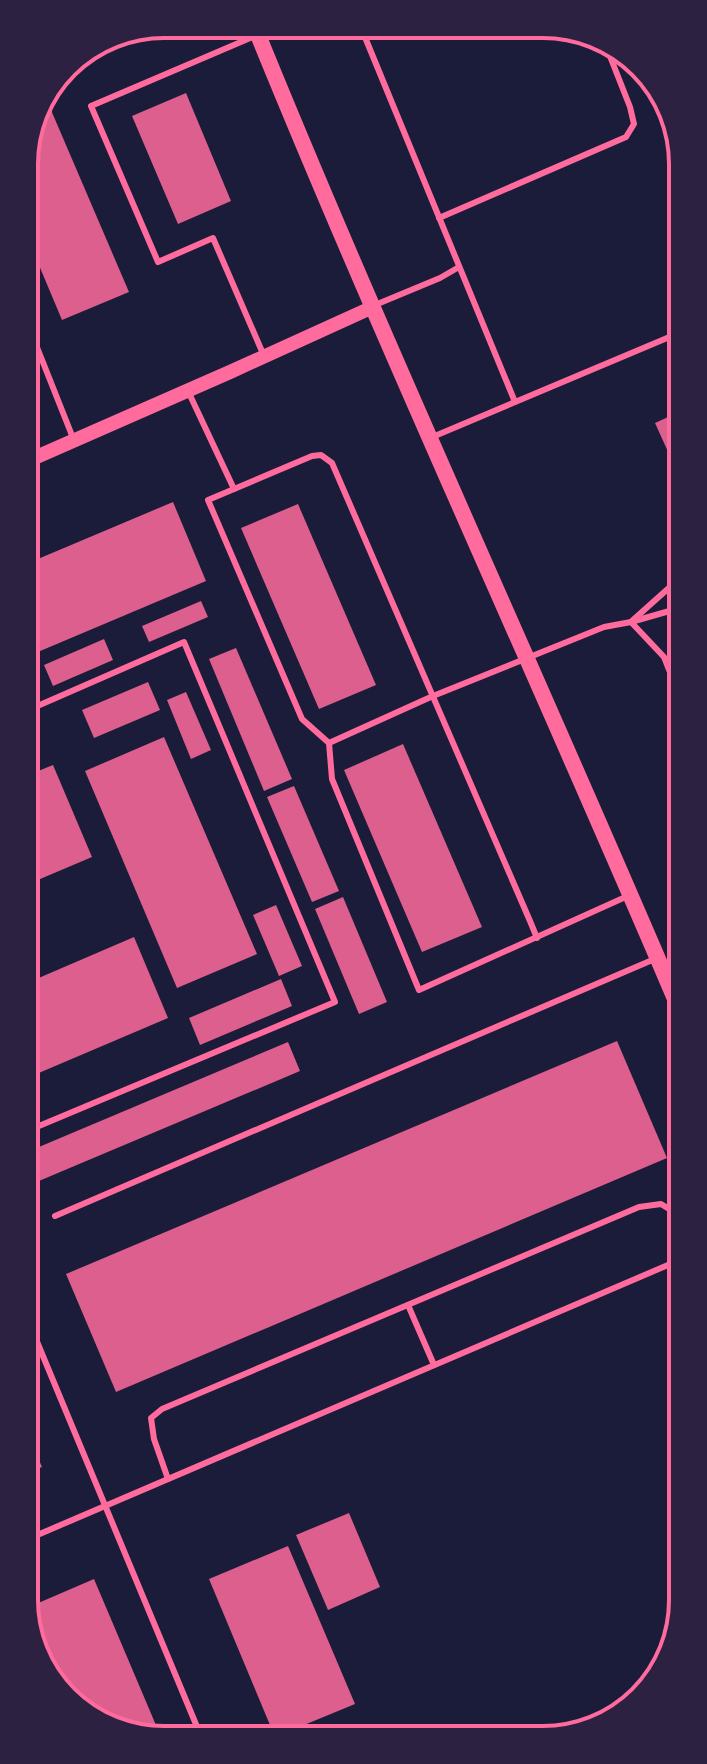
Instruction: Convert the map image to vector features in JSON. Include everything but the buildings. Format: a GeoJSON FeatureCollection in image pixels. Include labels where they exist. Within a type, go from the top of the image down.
{"type":"FeatureCollection","features":[{"type":"Feature","properties":{"kind":"main road"},"geometry":{"type":"LineString","coordinates":[[259,38],[373,307],[669,986]]}},
{"type":"Feature","properties":{"kind":"street"},"geometry":{"type":"LineString","coordinates":[[38,457],[373,307]]}},
{"type":"Feature","properties":{"kind":"lane"},"geometry":{"type":"LineString","coordinates":[[239,38],[91,106],[158,262],[213,238],[264,356]]}},
{"type":"Feature","properties":{"kind":"lane"},"geometry":{"type":"LineString","coordinates":[[365,38],[515,402]]}},
{"type":"Feature","properties":{"kind":"lane"},"geometry":{"type":"LineString","coordinates":[[439,218],[626,137],[634,124],[611,58]]}},
{"type":"Feature","properties":{"kind":"lane"},"geometry":{"type":"LineString","coordinates":[[373,307],[459,267]]}},
{"type":"Feature","properties":{"kind":"lane"},"geometry":{"type":"LineString","coordinates":[[430,438],[669,337]]}},
{"type":"Feature","properties":{"kind":"lane"},"geometry":{"type":"LineString","coordinates":[[38,350],[74,442]]}},
{"type":"Feature","properties":{"kind":"lane"},"geometry":{"type":"LineString","coordinates":[[188,391],[234,489]]}},
{"type":"Feature","properties":{"kind":"lane"},"geometry":{"type":"LineString","coordinates":[[537,938],[332,463],[321,455],[312,456],[208,500],[302,719],[329,743],[332,779],[419,990],[537,938],[630,895]]}},
{"type":"Feature","properties":{"kind":"lane"},"geometry":{"type":"LineString","coordinates":[[631,622],[669,588]]}},
{"type":"Feature","properties":{"kind":"lane"},"geometry":{"type":"LineString","coordinates":[[329,743],[433,696],[604,627],[669,611]]}},
{"type":"Feature","properties":{"kind":"lane"},"geometry":{"type":"LineString","coordinates":[[631,622],[664,657],[669,670]]}},
{"type":"Feature","properties":{"kind":"lane"},"geometry":{"type":"LineString","coordinates":[[38,706],[184,642],[335,1002],[38,1126]]}},
{"type":"Feature","properties":{"kind":"lane"},"geometry":{"type":"LineString","coordinates":[[55,1216],[657,958]]}},
{"type":"Feature","properties":{"kind":"lane"},"geometry":{"type":"LineString","coordinates":[[168,1479],[154,1439],[151,1418],[162,1409],[639,1207],[661,1204],[669,1208]]}},
{"type":"Feature","properties":{"kind":"lane"},"geometry":{"type":"LineString","coordinates":[[38,1535],[669,1265]]}},
{"type":"Feature","properties":{"kind":"lane"},"geometry":{"type":"LineString","coordinates":[[408,1305],[434,1365]]}},
{"type":"Feature","properties":{"kind":"lane"},"geometry":{"type":"LineString","coordinates":[[38,1344],[197,1726]]}}]}
